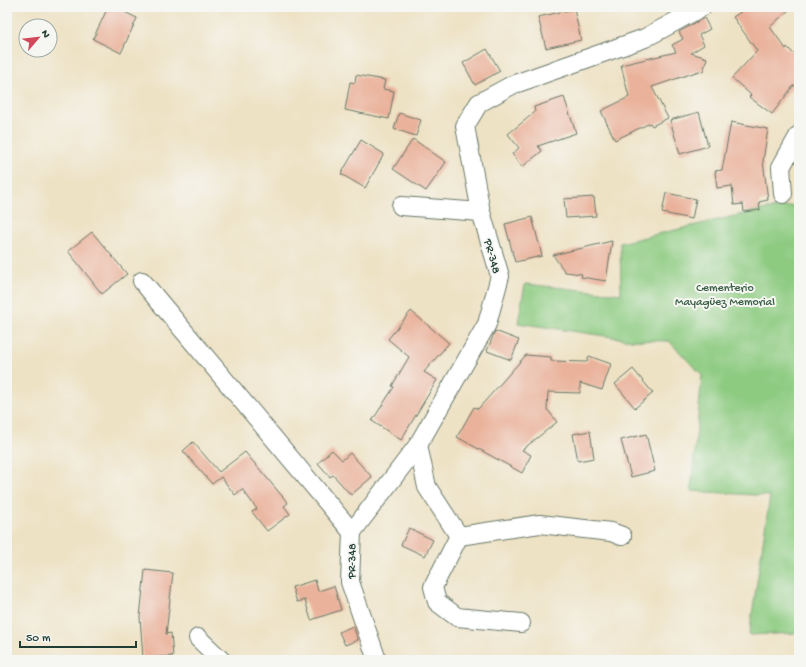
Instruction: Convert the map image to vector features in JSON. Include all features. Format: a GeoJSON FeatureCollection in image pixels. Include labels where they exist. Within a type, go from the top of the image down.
{"type":"FeatureCollection","features":[{"type":"Feature","properties":{"kind":"street","name":"PR-348"},"geometry":{"type":"LineString","coordinates":[[377,660],[350,582],[352,532],[418,445],[487,324],[500,276],[480,212],[465,126],[479,104],[512,85],[645,38],[702,7]]}},
{"type":"Feature","properties":{"kind":"street"},"geometry":{"type":"LineString","coordinates":[[783,194],[781,167],[799,135]]}},
{"type":"Feature","properties":{"kind":"street"},"geometry":{"type":"LineString","coordinates":[[401,206],[480,212]]}},
{"type":"Feature","properties":{"kind":"street"},"geometry":{"type":"LineString","coordinates":[[142,281],[352,532]]}},
{"type":"Feature","properties":{"kind":"street"},"geometry":{"type":"LineString","coordinates":[[418,445],[427,487],[459,536]]}},
{"type":"Feature","properties":{"kind":"street"},"geometry":{"type":"LineString","coordinates":[[459,536],[540,524],[611,532],[622,536]]}},
{"type":"Feature","properties":{"kind":"street"},"geometry":{"type":"LineString","coordinates":[[459,536],[433,587],[437,602],[457,617],[521,623]]}},
{"type":"Feature","properties":{"kind":"street"},"geometry":{"type":"LineString","coordinates":[[198,638],[220,660]]}},
{"type":"Feature","properties":{"kind":"green space","name":"Cementerio Mayagüez Memorial"},"geometry":{"type":"Polygon","coordinates":[[[799,205],[799,633],[749,635],[770,496],[691,491],[702,375],[669,341],[632,340],[518,323],[525,284],[621,294],[620,243],[760,210],[799,205]]]}},
{"type":"Feature","properties":{"kind":"building"},"geometry":{"type":"Polygon","coordinates":[[[108,7],[114,7],[137,18],[121,53],[93,39],[108,7]]]}},
{"type":"Feature","properties":{"kind":"building"},"geometry":{"type":"Polygon","coordinates":[[[748,7],[792,7],[770,27],[786,49],[787,47],[799,59],[799,91],[794,85],[772,114],[749,97],[751,95],[732,78],[757,51],[733,17],[748,7]]]}},
{"type":"Feature","properties":{"kind":"building"},"geometry":{"type":"Polygon","coordinates":[[[574,9],[581,40],[546,48],[538,17],[574,9]]]}},
{"type":"Feature","properties":{"kind":"building"},"geometry":{"type":"Polygon","coordinates":[[[704,18],[710,29],[699,35],[704,45],[691,53],[707,58],[703,72],[699,71],[652,87],[668,118],[652,126],[650,123],[615,140],[601,111],[629,97],[621,65],[676,52],[672,45],[683,39],[679,32],[704,18]]]}},
{"type":"Feature","properties":{"kind":"building"},"geometry":{"type":"Polygon","coordinates":[[[487,49],[500,71],[475,85],[463,63],[487,49]]]}},
{"type":"Feature","properties":{"kind":"building"},"geometry":{"type":"Polygon","coordinates":[[[356,75],[385,80],[383,89],[394,91],[389,119],[345,110],[350,82],[355,83],[356,75]]]}},
{"type":"Feature","properties":{"kind":"building"},"geometry":{"type":"Polygon","coordinates":[[[564,97],[576,133],[538,146],[542,151],[522,167],[512,154],[519,148],[508,134],[535,112],[534,107],[564,97]]]}},
{"type":"Feature","properties":{"kind":"building"},"geometry":{"type":"Polygon","coordinates":[[[699,112],[708,146],[680,154],[670,120],[699,112]]]}},
{"type":"Feature","properties":{"kind":"building"},"geometry":{"type":"Polygon","coordinates":[[[399,113],[421,120],[416,136],[394,129],[399,113]]]}},
{"type":"Feature","properties":{"kind":"building"},"geometry":{"type":"Polygon","coordinates":[[[731,122],[768,129],[763,161],[768,200],[759,202],[760,210],[744,212],[743,204],[734,205],[732,186],[717,188],[715,171],[722,170],[731,122]]]}},
{"type":"Feature","properties":{"kind":"building"},"geometry":{"type":"Polygon","coordinates":[[[413,139],[446,162],[426,191],[393,169],[413,139]]]}},
{"type":"Feature","properties":{"kind":"building"},"geometry":{"type":"Polygon","coordinates":[[[361,140],[384,154],[365,188],[341,174],[361,140]]]}},
{"type":"Feature","properties":{"kind":"building"},"geometry":{"type":"Polygon","coordinates":[[[666,193],[696,199],[692,219],[662,213],[666,193]]]}},
{"type":"Feature","properties":{"kind":"building"},"geometry":{"type":"Polygon","coordinates":[[[594,197],[596,216],[566,218],[564,199],[594,197]]]}},
{"type":"Feature","properties":{"kind":"building"},"geometry":{"type":"Polygon","coordinates":[[[532,217],[542,256],[515,262],[505,224],[532,217]]]}},
{"type":"Feature","properties":{"kind":"building"},"geometry":{"type":"Polygon","coordinates":[[[92,232],[127,274],[102,294],[68,251],[92,232]]]}},
{"type":"Feature","properties":{"kind":"building"},"geometry":{"type":"Polygon","coordinates":[[[612,241],[606,281],[581,277],[582,274],[565,272],[553,255],[612,241]]]}},
{"type":"Feature","properties":{"kind":"building"},"geometry":{"type":"Polygon","coordinates":[[[411,311],[449,343],[424,372],[437,380],[401,440],[372,421],[394,387],[392,386],[409,357],[388,339],[411,311]]]}},
{"type":"Feature","properties":{"kind":"building"},"geometry":{"type":"Polygon","coordinates":[[[495,331],[519,340],[511,360],[487,351],[495,331]]]}},
{"type":"Feature","properties":{"kind":"building"},"geometry":{"type":"Polygon","coordinates":[[[526,355],[551,357],[551,361],[587,362],[589,356],[611,364],[602,390],[580,383],[580,393],[548,392],[547,409],[557,422],[522,450],[531,455],[522,473],[457,437],[474,407],[478,409],[526,355]]]}},
{"type":"Feature","properties":{"kind":"building"},"geometry":{"type":"Polygon","coordinates":[[[633,369],[653,393],[635,408],[615,384],[633,369]]]}},
{"type":"Feature","properties":{"kind":"building"},"geometry":{"type":"Polygon","coordinates":[[[590,431],[594,458],[578,461],[573,434],[590,431]]]}},
{"type":"Feature","properties":{"kind":"building"},"geometry":{"type":"Polygon","coordinates":[[[646,434],[655,471],[631,477],[621,440],[646,434]]]}},
{"type":"Feature","properties":{"kind":"building"},"geometry":{"type":"Polygon","coordinates":[[[193,442],[219,472],[245,452],[288,503],[284,506],[290,514],[267,531],[252,512],[257,509],[242,489],[235,495],[221,477],[212,484],[183,451],[193,442]]]}},
{"type":"Feature","properties":{"kind":"building"},"geometry":{"type":"Polygon","coordinates":[[[332,450],[342,460],[350,453],[372,477],[351,495],[333,475],[330,477],[318,463],[332,450]]]}},
{"type":"Feature","properties":{"kind":"building"},"geometry":{"type":"Polygon","coordinates":[[[409,528],[433,540],[425,556],[401,545],[409,528]]]}},
{"type":"Feature","properties":{"kind":"building"},"geometry":{"type":"Polygon","coordinates":[[[145,570],[173,573],[166,634],[171,633],[173,656],[143,658],[140,617],[145,570]]]}},
{"type":"Feature","properties":{"kind":"building"},"geometry":{"type":"Polygon","coordinates":[[[315,580],[318,591],[334,586],[341,610],[311,620],[305,600],[297,602],[292,587],[315,580]]]}},
{"type":"Feature","properties":{"kind":"building"},"geometry":{"type":"Polygon","coordinates":[[[353,626],[358,640],[345,645],[339,632],[353,626]]]}}]}
